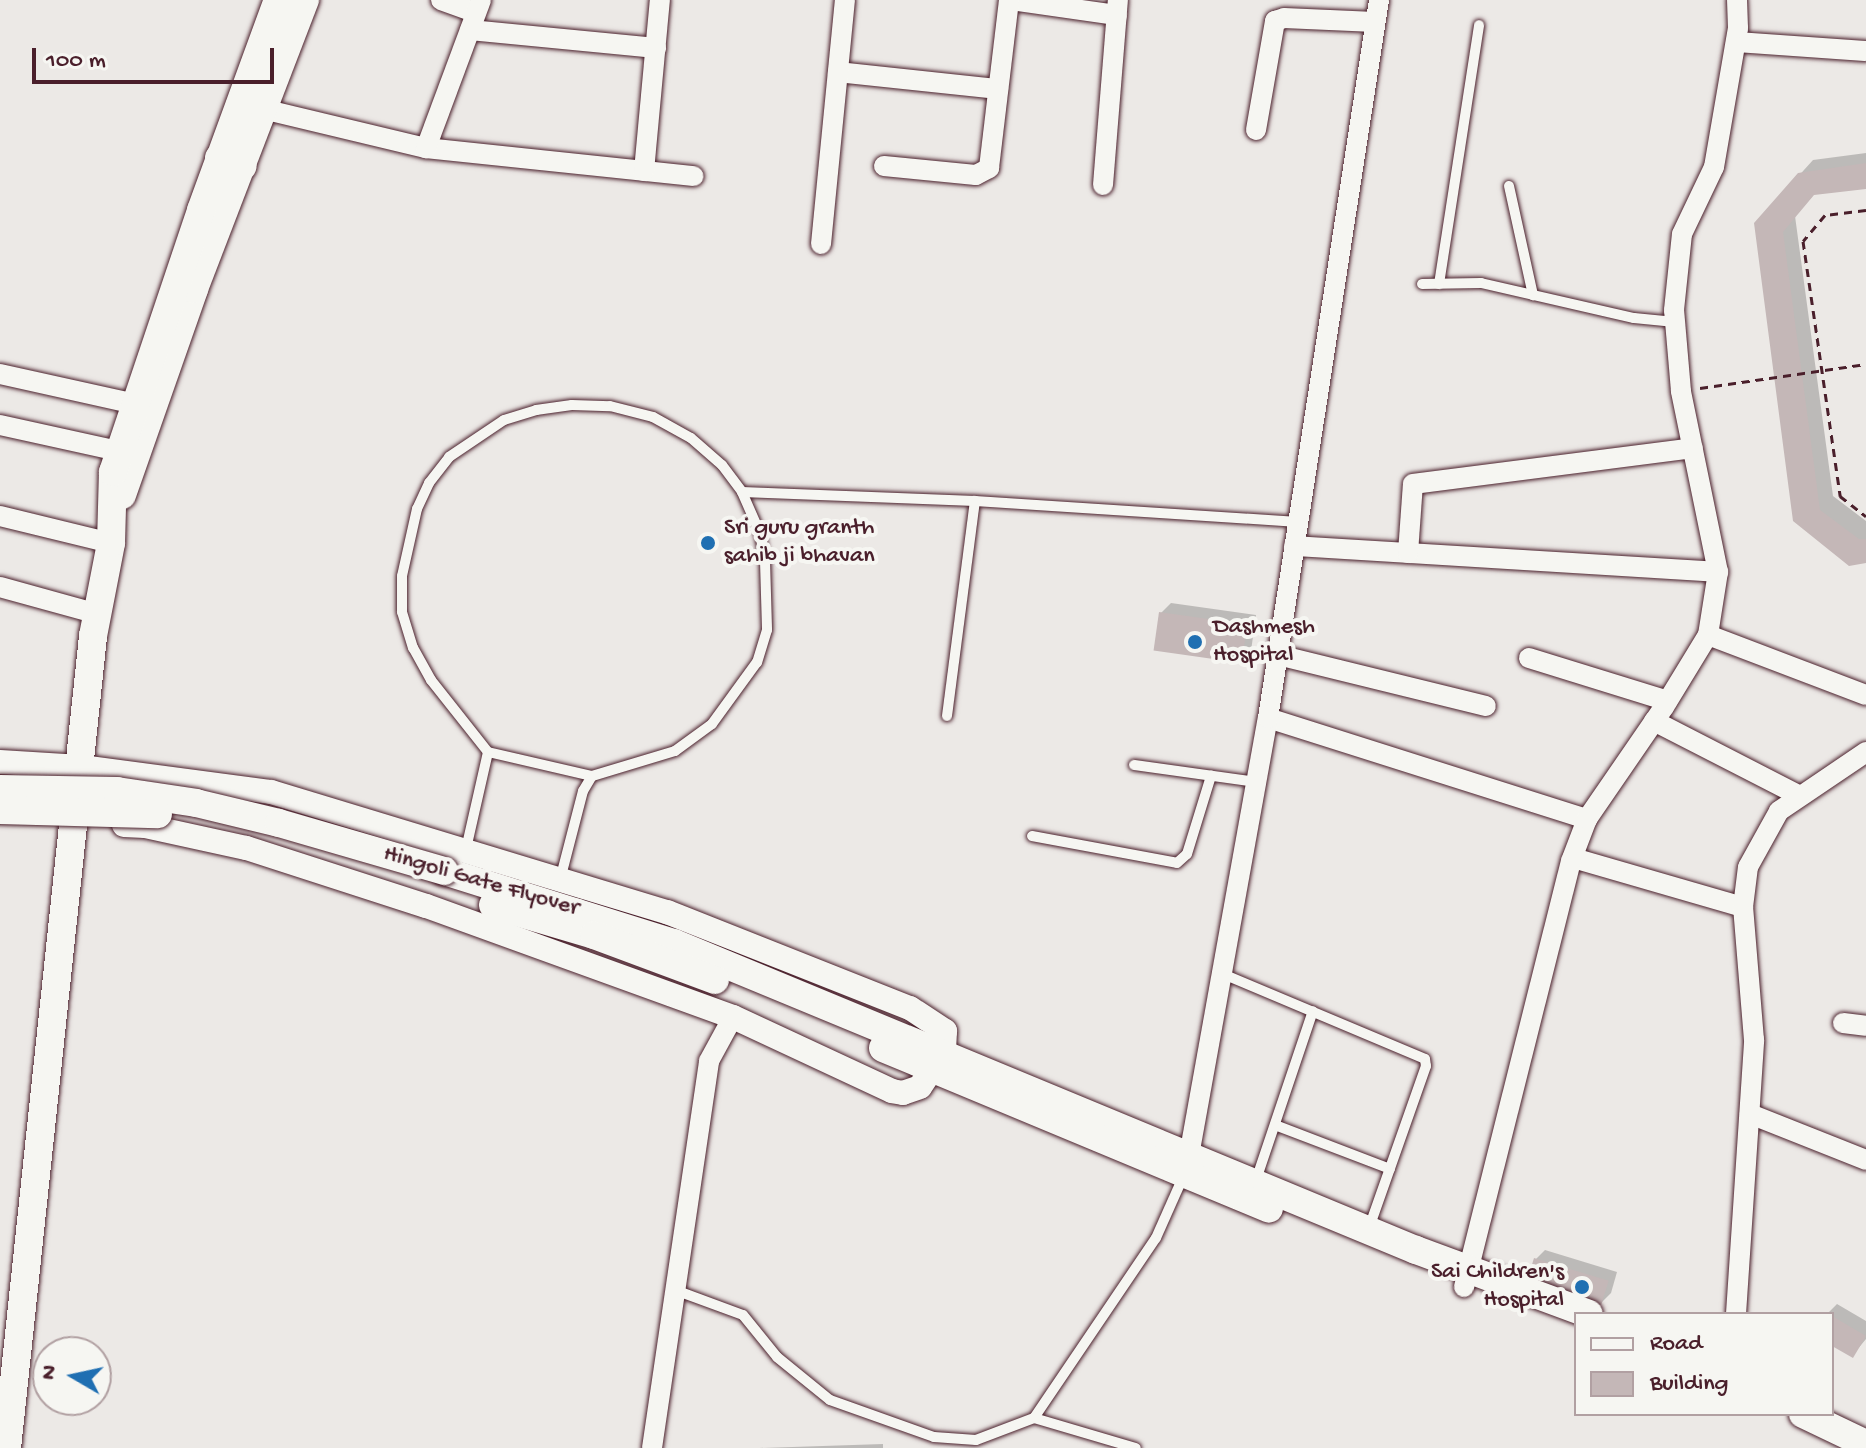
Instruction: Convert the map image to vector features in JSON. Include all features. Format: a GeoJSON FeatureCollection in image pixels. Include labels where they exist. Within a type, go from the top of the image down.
{"type":"FeatureCollection","features":[{"type":"Feature","properties":{"kind":"main road"},"geometry":{"type":"LineString","coordinates":[[114,514],[131,477],[194,289],[278,0]]}},
{"type":"Feature","properties":{"kind":"main road"},"geometry":{"type":"LineString","coordinates":[[7,1448],[8,1354],[75,822],[93,636],[111,543],[113,472],[135,404],[231,162],[263,109],[305,0]]}},
{"type":"Feature","properties":{"kind":"main road","name":"Hingoli Gate Flyover"},"geometry":{"type":"LineString","coordinates":[[0,789],[117,791],[196,803],[279,823],[442,880]]}},
{"type":"Feature","properties":{"kind":"main road","name":"Hingoli Gate Flyover"},"geometry":{"type":"LineString","coordinates":[[0,810],[173,815],[278,838],[674,943],[1188,1165]]}},
{"type":"Feature","properties":{"kind":"main road"},"geometry":{"type":"LineString","coordinates":[[1188,1165],[1467,1278],[1582,1312]]}},
{"type":"Feature","properties":{"kind":"main road"},"geometry":{"type":"LineString","coordinates":[[1188,1165],[1255,1183],[1368,1230],[1574,1326]]}},
{"type":"Feature","properties":{"kind":"main road"},"geometry":{"type":"LineString","coordinates":[[1807,1416],[1866,1444]]}},
{"type":"Feature","properties":{"kind":"street"},"geometry":{"type":"LineString","coordinates":[[441,0],[476,14],[656,48]]}},
{"type":"Feature","properties":{"kind":"street"},"geometry":{"type":"LineString","coordinates":[[644,171],[660,0]]}},
{"type":"Feature","properties":{"kind":"street"},"geometry":{"type":"LineString","coordinates":[[821,244],[845,0]]}},
{"type":"Feature","properties":{"kind":"street"},"geometry":{"type":"LineString","coordinates":[[884,166],[985,173],[989,168],[1010,0],[1118,7],[1103,185]]}},
{"type":"Feature","properties":{"kind":"street"},"geometry":{"type":"LineString","coordinates":[[1188,1165],[1268,718],[1379,0]]}},
{"type":"Feature","properties":{"kind":"street"},"geometry":{"type":"LineString","coordinates":[[1467,1278],[1573,858],[1587,819],[1668,701],[1708,635],[1718,572],[1681,391],[1675,322],[1682,234],[1714,167],[1736,42],[1737,0]]}},
{"type":"Feature","properties":{"kind":"street"},"geometry":{"type":"LineString","coordinates":[[426,148],[476,14]]}},
{"type":"Feature","properties":{"kind":"street"},"geometry":{"type":"LineString","coordinates":[[1256,130],[1275,21],[1284,18],[1375,22]]}},
{"type":"Feature","properties":{"kind":"street"},"geometry":{"type":"LineString","coordinates":[[1736,42],[1866,51]]}},
{"type":"Feature","properties":{"kind":"street"},"geometry":{"type":"LineString","coordinates":[[838,72],[998,89]]}},
{"type":"Feature","properties":{"kind":"street"},"geometry":{"type":"LineString","coordinates":[[263,109],[426,148],[694,176]]}},
{"type":"Feature","properties":{"kind":"street"},"geometry":{"type":"LineString","coordinates":[[0,374],[135,404]]}},
{"type":"Feature","properties":{"kind":"street"},"geometry":{"type":"LineString","coordinates":[[0,425],[118,451]]}},
{"type":"Feature","properties":{"kind":"street"},"geometry":{"type":"LineString","coordinates":[[1408,553],[1413,484],[1693,448]]}},
{"type":"Feature","properties":{"kind":"street"},"geometry":{"type":"LineString","coordinates":[[0,516],[111,543]]}},
{"type":"Feature","properties":{"kind":"street"},"geometry":{"type":"LineString","coordinates":[[1294,546],[1718,572]]}},
{"type":"Feature","properties":{"kind":"street"},"geometry":{"type":"LineString","coordinates":[[0,587],[98,614]]}},
{"type":"Feature","properties":{"kind":"street"},"geometry":{"type":"LineString","coordinates":[[1708,635],[1866,695]]}},
{"type":"Feature","properties":{"kind":"street"},"geometry":{"type":"LineString","coordinates":[[1278,655],[1486,706]]}},
{"type":"Feature","properties":{"kind":"street"},"geometry":{"type":"LineString","coordinates":[[1529,658],[1668,701]]}},
{"type":"Feature","properties":{"kind":"street"},"geometry":{"type":"LineString","coordinates":[[1268,718],[1587,819]]}},
{"type":"Feature","properties":{"kind":"street"},"geometry":{"type":"LineString","coordinates":[[1654,721],[1800,796]]}},
{"type":"Feature","properties":{"kind":"street"},"geometry":{"type":"LineString","coordinates":[[1736,1312],[1737,1255],[1754,1040],[1743,907],[1748,867],[1779,811],[1866,752]]}},
{"type":"Feature","properties":{"kind":"street"},"geometry":{"type":"LineString","coordinates":[[0,762],[81,767],[271,792],[667,912],[910,1008],[945,1031],[939,1060],[913,1091],[892,1091],[733,1017],[426,906],[246,848],[145,826],[75,822]]}},
{"type":"Feature","properties":{"kind":"street"},"geometry":{"type":"LineString","coordinates":[[1573,858],[1743,907]]}},
{"type":"Feature","properties":{"kind":"street"},"geometry":{"type":"LineString","coordinates":[[652,1448],[709,1061],[733,1017]]}},
{"type":"Feature","properties":{"kind":"street"},"geometry":{"type":"LineString","coordinates":[[1843,1023],[1866,1026]]}},
{"type":"Feature","properties":{"kind":"street"},"geometry":{"type":"LineString","coordinates":[[1750,1114],[1866,1160]]}},
{"type":"Feature","properties":{"kind":"lane"},"geometry":{"type":"LineString","coordinates":[[1439,284],[1479,25]]}},
{"type":"Feature","properties":{"kind":"lane"},"geometry":{"type":"LineString","coordinates":[[1509,186],[1533,295]]}},
{"type":"Feature","properties":{"kind":"lane"},"geometry":{"type":"LineString","coordinates":[[1422,284],[1481,283],[1634,318],[1675,322]]}},
{"type":"Feature","properties":{"kind":"lane"},"geometry":{"type":"LineString","coordinates":[[572,405],[610,406],[653,417],[691,438],[722,465],[742,492],[760,533],[765,561],[767,630],[757,662],[712,724],[675,751],[592,776],[488,752],[431,680],[413,648],[402,612],[402,576],[417,509],[429,483],[449,457],[504,420],[536,410],[572,405]]}},
{"type":"Feature","properties":{"kind":"lane"},"geometry":{"type":"LineString","coordinates":[[742,492],[975,501],[1298,522]]}},
{"type":"Feature","properties":{"kind":"lane"},"geometry":{"type":"LineString","coordinates":[[947,716],[975,501]]}},
{"type":"Feature","properties":{"kind":"lane"},"geometry":{"type":"LineString","coordinates":[[465,851],[488,752]]}},
{"type":"Feature","properties":{"kind":"lane"},"geometry":{"type":"LineString","coordinates":[[1134,765],[1257,782]]}},
{"type":"Feature","properties":{"kind":"lane"},"geometry":{"type":"LineString","coordinates":[[560,880],[583,791],[592,776]]}},
{"type":"Feature","properties":{"kind":"lane"},"geometry":{"type":"LineString","coordinates":[[1032,836],[1177,863],[1187,854],[1211,776]]}},
{"type":"Feature","properties":{"kind":"lane"},"geometry":{"type":"LineString","coordinates":[[1223,974],[1425,1059],[1426,1066],[1368,1230]]}},
{"type":"Feature","properties":{"kind":"lane"},"geometry":{"type":"LineString","coordinates":[[1255,1183],[1313,1011]]}},
{"type":"Feature","properties":{"kind":"lane"},"geometry":{"type":"LineString","coordinates":[[1275,1125],[1390,1169]]}},
{"type":"Feature","properties":{"kind":"lane"},"geometry":{"type":"LineString","coordinates":[[675,1290],[743,1315],[777,1357],[830,1400],[934,1437],[976,1440],[1034,1418],[1156,1238],[1188,1165]]}},
{"type":"Feature","properties":{"kind":"lane"},"geometry":{"type":"LineString","coordinates":[[1034,1418],[1136,1448]]}},
{"type":"Feature","properties":{"kind":"path"},"geometry":{"type":"LineString","coordinates":[[1866,210],[1825,215],[1803,241],[1840,496],[1866,516]]}},
{"type":"Feature","properties":{"kind":"path"},"geometry":{"type":"LineString","coordinates":[[1681,391],[1866,364]]}},
{"type":"Feature","properties":{"kind":"building"},"geometry":{"type":"Polygon","coordinates":[[[1866,163],[1866,189],[1814,195],[1783,232],[1820,510],[1859,539],[1866,539],[1866,563],[1849,566],[1793,521],[1754,223],[1798,173],[1866,163]]]}},
{"type":"Feature","properties":{"kind":"building"},"geometry":{"type":"Polygon","coordinates":[[[1159,612],[1247,624],[1242,663],[1154,651],[1159,612]]]}},
{"type":"Feature","properties":{"kind":"building"},"geometry":{"type":"Polygon","coordinates":[[[1534,1258],[1609,1281],[1601,1305],[1527,1282],[1534,1258]]]}},
{"type":"Feature","properties":{"kind":"building"},"geometry":{"type":"Polygon","coordinates":[[[1834,1317],[1866,1336],[1853,1358],[1834,1347],[1834,1317]]]}},
{"type":"Feature","properties":{"kind":"place","name":"Sri guru granth sahib ji bhavan"},"geometry":{"type":"Point","coordinates":[708,543]}},
{"type":"Feature","properties":{"kind":"place","name":"Dashmesh Hospital"},"geometry":{"type":"Point","coordinates":[1195,642]}},
{"type":"Feature","properties":{"kind":"place","name":"Sai Children's Hospital"},"geometry":{"type":"Point","coordinates":[1582,1287]}}]}
